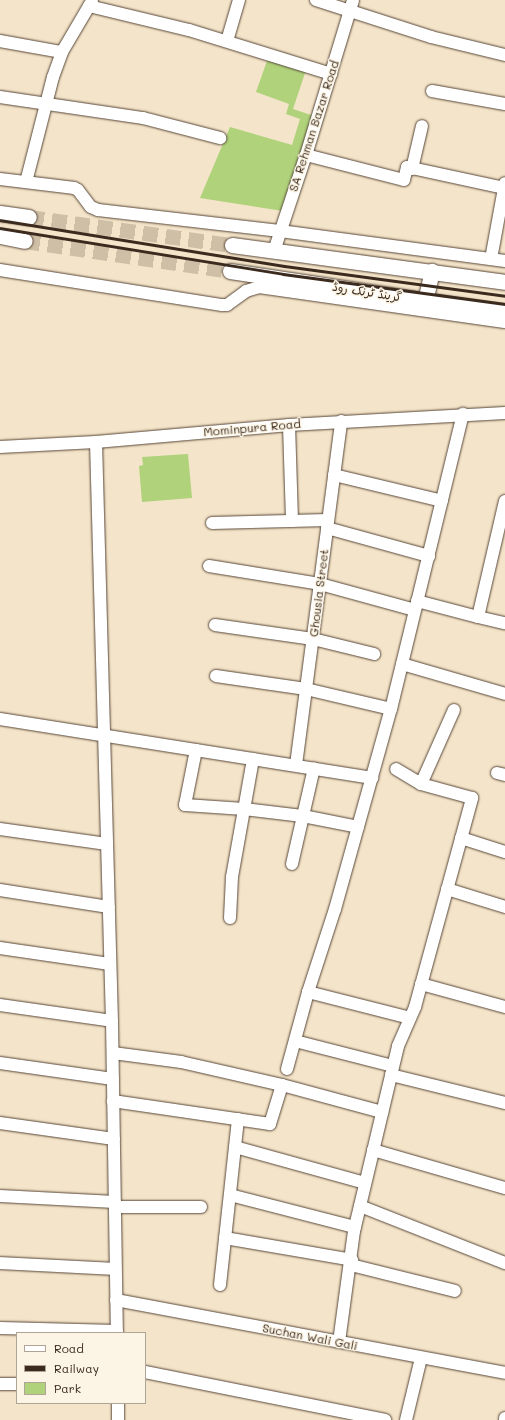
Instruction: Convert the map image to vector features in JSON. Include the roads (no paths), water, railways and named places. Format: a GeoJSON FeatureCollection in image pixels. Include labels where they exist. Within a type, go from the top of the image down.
{"type":"FeatureCollection","features":[{"type":"Feature","properties":{"kind":"main road"},"geometry":{"type":"LineString","coordinates":[[0,213],[29,217]]}},
{"type":"Feature","properties":{"kind":"main road"},"geometry":{"type":"LineString","coordinates":[[0,236],[25,241]]}},
{"type":"Feature","properties":{"kind":"main road"},"geometry":{"type":"LineString","coordinates":[[232,245],[505,282]]}},
{"type":"Feature","properties":{"kind":"main road","name":"گرینڈ ٹرنک روڈ"},"geometry":{"type":"LineString","coordinates":[[230,271],[505,312]]}},
{"type":"Feature","properties":{"kind":"main road"},"geometry":{"type":"LineString","coordinates":[[425,301],[432,271]]}},
{"type":"Feature","properties":{"kind":"street"},"geometry":{"type":"LineString","coordinates":[[227,41],[239,0]]}},
{"type":"Feature","properties":{"kind":"street"},"geometry":{"type":"LineString","coordinates":[[316,0],[351,5],[431,37],[505,55]]}},
{"type":"Feature","properties":{"kind":"street"},"geometry":{"type":"LineString","coordinates":[[26,182],[46,103],[62,52],[91,3],[227,41],[331,74]]}},
{"type":"Feature","properties":{"kind":"street","name":"SA Rehman Bazar Road"},"geometry":{"type":"LineString","coordinates":[[274,251],[306,155],[351,5]]}},
{"type":"Feature","properties":{"kind":"street"},"geometry":{"type":"LineString","coordinates":[[0,41],[62,52]]}},
{"type":"Feature","properties":{"kind":"street"},"geometry":{"type":"LineString","coordinates":[[432,91],[505,104]]}},
{"type":"Feature","properties":{"kind":"street"},"geometry":{"type":"LineString","coordinates":[[0,97],[143,118],[220,138]]}},
{"type":"Feature","properties":{"kind":"street"},"geometry":{"type":"LineString","coordinates":[[412,169],[422,126]]}},
{"type":"Feature","properties":{"kind":"street"},"geometry":{"type":"LineString","coordinates":[[306,155],[404,180],[407,167],[504,185],[491,259]]}},
{"type":"Feature","properties":{"kind":"street"},"geometry":{"type":"LineString","coordinates":[[0,179],[76,188],[91,207],[98,210],[280,231],[505,261]]}},
{"type":"Feature","properties":{"kind":"street"},"geometry":{"type":"LineString","coordinates":[[0,270],[222,306],[228,305],[246,291],[259,287],[505,322]]}},
{"type":"Feature","properties":{"kind":"street","name":"Mominpura Road"},"geometry":{"type":"LineString","coordinates":[[0,447],[96,442],[341,421],[505,413]]}},
{"type":"Feature","properties":{"kind":"street"},"geometry":{"type":"LineString","coordinates":[[287,1069],[308,992],[335,909],[391,709],[463,414]]}},
{"type":"Feature","properties":{"kind":"street","name":"Ghousia Street"},"geometry":{"type":"LineString","coordinates":[[296,766],[341,421]]}},
{"type":"Feature","properties":{"kind":"street"},"geometry":{"type":"LineString","coordinates":[[289,425],[292,521]]}},
{"type":"Feature","properties":{"kind":"street"},"geometry":{"type":"LineString","coordinates":[[0,1328],[116,1332],[113,1053],[96,442]]}},
{"type":"Feature","properties":{"kind":"street"},"geometry":{"type":"LineString","coordinates":[[334,475],[442,500]]}},
{"type":"Feature","properties":{"kind":"street"},"geometry":{"type":"LineString","coordinates":[[478,617],[505,501]]}},
{"type":"Feature","properties":{"kind":"street"},"geometry":{"type":"LineString","coordinates":[[212,523],[292,521],[328,524],[429,556]]}},
{"type":"Feature","properties":{"kind":"street"},"geometry":{"type":"LineString","coordinates":[[209,566],[320,584],[416,606],[505,623]]}},
{"type":"Feature","properties":{"kind":"street"},"geometry":{"type":"LineString","coordinates":[[215,624],[313,639],[374,654]]}},
{"type":"Feature","properties":{"kind":"street"},"geometry":{"type":"LineString","coordinates":[[402,664],[505,694]]}},
{"type":"Feature","properties":{"kind":"street"},"geometry":{"type":"LineString","coordinates":[[216,676],[306,689],[391,709]]}},
{"type":"Feature","properties":{"kind":"street"},"geometry":{"type":"LineString","coordinates":[[421,784],[454,710]]}},
{"type":"Feature","properties":{"kind":"street"},"geometry":{"type":"LineString","coordinates":[[0,719],[372,778]]}},
{"type":"Feature","properties":{"kind":"street"},"geometry":{"type":"LineString","coordinates":[[196,750],[185,805],[244,809],[303,816],[358,827]]}},
{"type":"Feature","properties":{"kind":"street"},"geometry":{"type":"LineString","coordinates":[[230,918],[232,877],[253,759]]}},
{"type":"Feature","properties":{"kind":"street"},"geometry":{"type":"LineString","coordinates":[[292,864],[314,768]]}},
{"type":"Feature","properties":{"kind":"street"},"geometry":{"type":"LineString","coordinates":[[339,1342],[355,1227],[392,1070],[398,1046],[410,1018],[421,984],[472,798],[421,784],[396,769]]}},
{"type":"Feature","properties":{"kind":"street"},"geometry":{"type":"LineString","coordinates":[[0,829],[107,844]]}},
{"type":"Feature","properties":{"kind":"street"},"geometry":{"type":"LineString","coordinates":[[461,838],[505,852]]}},
{"type":"Feature","properties":{"kind":"street"},"geometry":{"type":"LineString","coordinates":[[447,889],[505,907]]}},
{"type":"Feature","properties":{"kind":"street"},"geometry":{"type":"LineString","coordinates":[[0,890],[109,907]]}},
{"type":"Feature","properties":{"kind":"street"},"geometry":{"type":"LineString","coordinates":[[0,948],[110,964]]}},
{"type":"Feature","properties":{"kind":"street"},"geometry":{"type":"LineString","coordinates":[[421,984],[505,1007]]}},
{"type":"Feature","properties":{"kind":"street"},"geometry":{"type":"LineString","coordinates":[[308,992],[410,1018]]}},
{"type":"Feature","properties":{"kind":"street"},"geometry":{"type":"LineString","coordinates":[[0,1005],[112,1021]]}},
{"type":"Feature","properties":{"kind":"street"},"geometry":{"type":"LineString","coordinates":[[294,1041],[505,1103]]}},
{"type":"Feature","properties":{"kind":"street"},"geometry":{"type":"LineString","coordinates":[[113,1053],[181,1062],[282,1085],[382,1112]]}},
{"type":"Feature","properties":{"kind":"street"},"geometry":{"type":"LineString","coordinates":[[0,1063],[113,1080]]}},
{"type":"Feature","properties":{"kind":"street"},"geometry":{"type":"LineString","coordinates":[[113,1101],[270,1124],[282,1085]]}},
{"type":"Feature","properties":{"kind":"street"},"geometry":{"type":"LineString","coordinates":[[220,1285],[238,1119]]}},
{"type":"Feature","properties":{"kind":"street"},"geometry":{"type":"LineString","coordinates":[[0,1123],[114,1139]]}},
{"type":"Feature","properties":{"kind":"street"},"geometry":{"type":"LineString","coordinates":[[235,1147],[366,1183]]}},
{"type":"Feature","properties":{"kind":"street"},"geometry":{"type":"LineString","coordinates":[[373,1150],[505,1188]]}},
{"type":"Feature","properties":{"kind":"street"},"geometry":{"type":"LineString","coordinates":[[230,1195],[355,1227]]}},
{"type":"Feature","properties":{"kind":"street"},"geometry":{"type":"LineString","coordinates":[[0,1196],[115,1205],[201,1207]]}},
{"type":"Feature","properties":{"kind":"street"},"geometry":{"type":"LineString","coordinates":[[360,1206],[505,1263]]}},
{"type":"Feature","properties":{"kind":"street"},"geometry":{"type":"LineString","coordinates":[[225,1238],[351,1262],[455,1291]]}},
{"type":"Feature","properties":{"kind":"street"},"geometry":{"type":"LineString","coordinates":[[0,1263],[115,1269]]}},
{"type":"Feature","properties":{"kind":"street","name":"Suchan Wali Gali"},"geometry":{"type":"LineString","coordinates":[[116,1300],[505,1373]]}},
{"type":"Feature","properties":{"kind":"street"},"geometry":{"type":"LineString","coordinates":[[406,1420],[421,1358]]}},
{"type":"Feature","properties":{"kind":"street"},"geometry":{"type":"LineString","coordinates":[[146,1372],[385,1420]]}},
{"type":"Feature","properties":{"kind":"street"},"geometry":{"type":"LineString","coordinates":[[0,1384],[16,1384]]}},
{"type":"Feature","properties":{"kind":"street"},"geometry":{"type":"LineString","coordinates":[[118,1404],[118,1420]]}},
{"type":"Feature","properties":{"kind":"tunnel"},"geometry":{"type":"LineString","coordinates":[[29,217],[232,245]]}},
{"type":"Feature","properties":{"kind":"tunnel"},"geometry":{"type":"LineString","coordinates":[[25,241],[230,271]]}},
{"type":"Feature","properties":{"kind":"railway"},"geometry":{"type":"LineString","coordinates":[[0,220],[284,266],[505,296]]}},
{"type":"Feature","properties":{"kind":"railway"},"geometry":{"type":"LineString","coordinates":[[0,228],[283,274],[505,304]]}}]}
